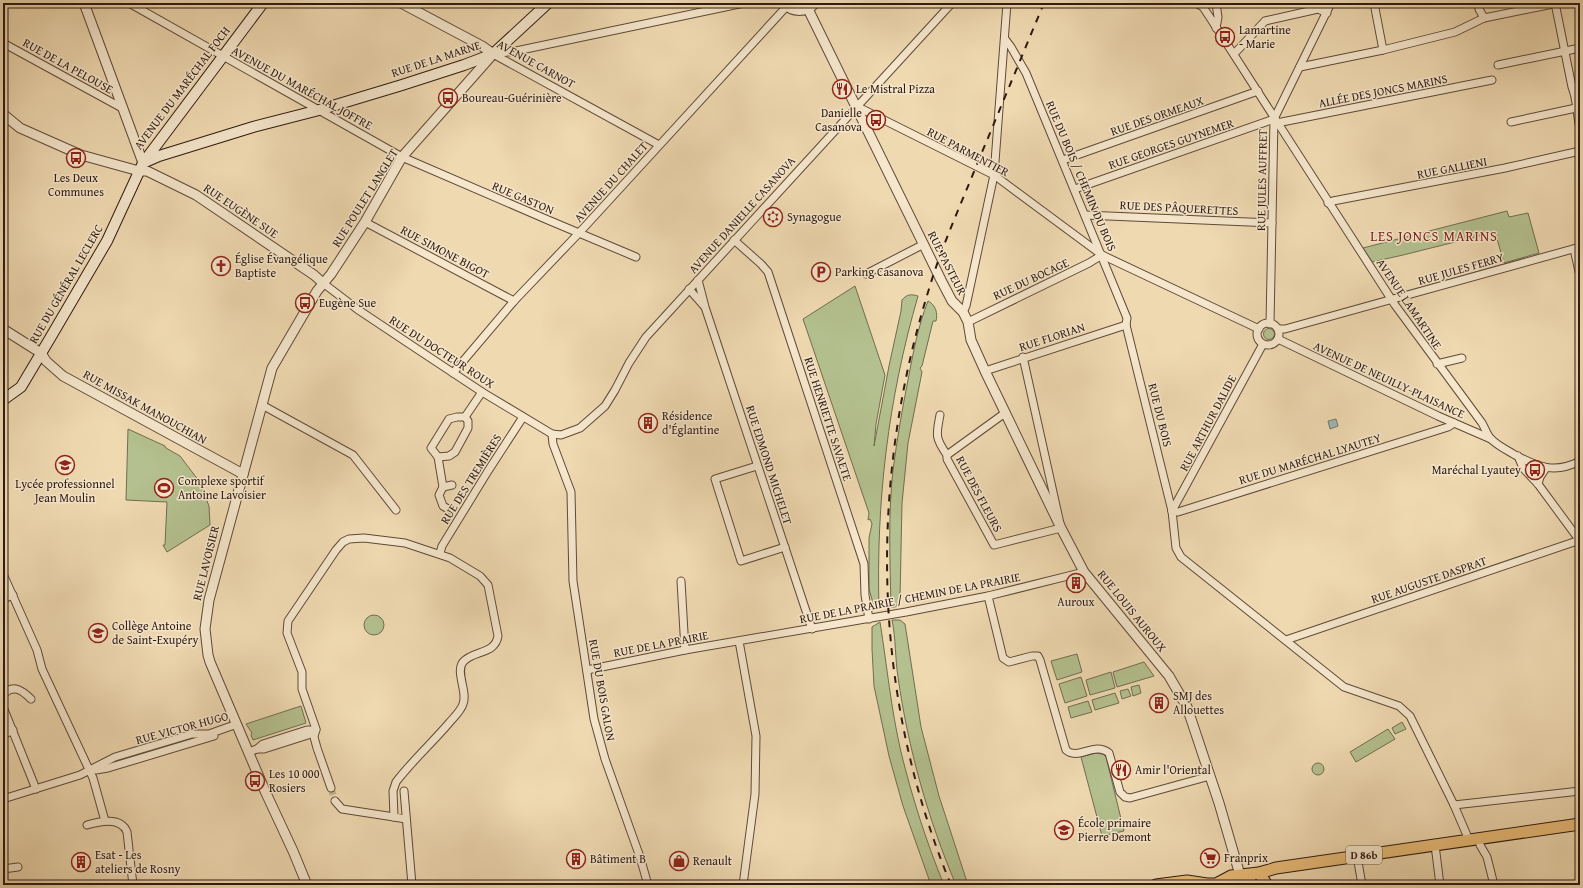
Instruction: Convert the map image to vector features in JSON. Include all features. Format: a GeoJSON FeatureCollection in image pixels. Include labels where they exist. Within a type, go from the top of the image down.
{"type":"FeatureCollection","features":[{"type":"Feature","properties":{"kind":"main road","name":"AVENUE DU MARÉCHAL FOCH"},"geometry":{"type":"LineString","coordinates":[[141,167],[222,56],[263,3]]}},
{"type":"Feature","properties":{"kind":"main road"},"geometry":{"type":"LineString","coordinates":[[493,54],[548,3]]}},
{"type":"Feature","properties":{"kind":"main road","name":"RUE DE LA MARNE"},"geometry":{"type":"LineString","coordinates":[[141,167],[159,156],[457,68],[493,54]]}},
{"type":"Feature","properties":{"kind":"main road","name":"RUE DU GÉNÉRAL LECLERC"},"geometry":{"type":"LineString","coordinates":[[3,400],[21,387],[42,353],[107,241],[141,167]]}},
{"type":"Feature","properties":{"kind":"main road","name":"D 86b"},"geometry":{"type":"LineString","coordinates":[[1238,880],[1276,868],[1580,824]]}},
{"type":"Feature","properties":{"kind":"main road"},"geometry":{"type":"LineString","coordinates":[[1259,873],[1267,885]]}},
{"type":"Feature","properties":{"kind":"main road"},"geometry":{"type":"LineString","coordinates":[[1156,885],[1187,881],[1210,884],[1218,883],[1231,876],[1238,880]]}},
{"type":"Feature","properties":{"kind":"street"},"geometry":{"type":"LineString","coordinates":[[84,3],[122,108],[141,167]]}},
{"type":"Feature","properties":{"kind":"street","name":"AVENUE DU MARÉCHAL JOFFRE"},"geometry":{"type":"LineString","coordinates":[[129,3],[402,157]]}},
{"type":"Feature","properties":{"kind":"street","name":"RUE DE LA MARNE"},"geometry":{"type":"LineString","coordinates":[[493,54],[522,50],[744,3]]}},
{"type":"Feature","properties":{"kind":"street","name":"AVENUE DANIELLE CASANOVA"},"geometry":{"type":"LineString","coordinates":[[552,434],[561,435],[580,428],[605,406],[641,343],[856,106],[952,3]]}},
{"type":"Feature","properties":{"kind":"street"},"geometry":{"type":"LineString","coordinates":[[963,312],[966,306],[994,175],[1008,3]]}},
{"type":"Feature","properties":{"kind":"street","name":"AVENUE LAMARTINE"},"geometry":{"type":"LineString","coordinates":[[1196,3],[1203,8],[1234,54],[1328,203],[1348,231],[1391,299],[1437,364],[1482,423],[1491,439],[1505,449],[1535,465],[1546,468]]}},
{"type":"Feature","properties":{"kind":"street"},"geometry":{"type":"LineString","coordinates":[[1216,3],[1218,17],[1216,28]]}},
{"type":"Feature","properties":{"kind":"street","name":"RUE JULES AUFFRET"},"geometry":{"type":"LineString","coordinates":[[1270,324],[1276,121],[1300,67],[1332,3]]}},
{"type":"Feature","properties":{"kind":"street"},"geometry":{"type":"LineString","coordinates":[[1374,3],[1383,50]]}},
{"type":"Feature","properties":{"kind":"street"},"geometry":{"type":"LineString","coordinates":[[1478,3],[1479,9],[1484,18]]}},
{"type":"Feature","properties":{"kind":"street"},"geometry":{"type":"LineString","coordinates":[[1300,67],[1383,50],[1455,32],[1484,18],[1556,3],[1564,51],[1572,87],[1576,95],[1576,108],[1580,128]]}},
{"type":"Feature","properties":{"kind":"street","name":"AVENUE CARNOT"},"geometry":{"type":"LineString","coordinates":[[407,4],[482,46],[493,54],[659,145]]}},
{"type":"Feature","properties":{"kind":"street"},"geometry":{"type":"LineString","coordinates":[[785,4],[797,11],[812,6]]}},
{"type":"Feature","properties":{"kind":"street","name":"AVENUE DU CHALET"},"geometry":{"type":"LineString","coordinates":[[453,373],[514,301],[579,233],[785,4]]}},
{"type":"Feature","properties":{"kind":"street","name":"RUE PASTEUR"},"geometry":{"type":"LineString","coordinates":[[812,6],[856,106],[952,301],[963,312],[968,322],[971,340],[1061,528]]}},
{"type":"Feature","properties":{"kind":"street"},"geometry":{"type":"LineString","coordinates":[[1234,54],[1265,21],[1318,9],[1326,13]]}},
{"type":"Feature","properties":{"kind":"street","name":"RUE DU BOIS / CHEMIN DU BOIS"},"geometry":{"type":"LineString","coordinates":[[1005,39],[1023,66],[1063,160],[1127,318],[1126,325]]}},
{"type":"Feature","properties":{"kind":"street","name":"RUE DE LA PELOUSE"},"geometry":{"type":"LineString","coordinates":[[3,43],[122,108]]}},
{"type":"Feature","properties":{"kind":"street"},"geometry":{"type":"LineString","coordinates":[[1498,65],[1580,48]]}},
{"type":"Feature","properties":{"kind":"street","name":"RUE POULET LANGLET"},"geometry":{"type":"LineString","coordinates":[[323,283],[348,250],[402,157],[493,54]]}},
{"type":"Feature","properties":{"kind":"street","name":"ALLÉE DES JONCS MARINS"},"geometry":{"type":"LineString","coordinates":[[1276,121],[1492,80]]}},
{"type":"Feature","properties":{"kind":"street","name":"RUE DES ORMEAUX"},"geometry":{"type":"LineString","coordinates":[[1063,160],[1258,91]]}},
{"type":"Feature","properties":{"kind":"street","name":"RUE PARMENTIER"},"geometry":{"type":"LineString","coordinates":[[856,106],[994,175],[1102,255]]}},
{"type":"Feature","properties":{"kind":"street"},"geometry":{"type":"LineString","coordinates":[[1512,122],[1576,108]]}},
{"type":"Feature","properties":{"kind":"street","name":"RUE EUGÈNE SUE"},"geometry":{"type":"LineString","coordinates":[[3,114],[20,128],[81,154],[141,167],[196,195],[314,275],[323,283]]}},
{"type":"Feature","properties":{"kind":"street","name":"RUE GEORGES GUYNEMER"},"geometry":{"type":"LineString","coordinates":[[1074,189],[1276,121]]}},
{"type":"Feature","properties":{"kind":"street","name":"RUE GALLIENI"},"geometry":{"type":"LineString","coordinates":[[1328,203],[1505,168],[1580,151]]}},
{"type":"Feature","properties":{"kind":"street","name":"RUE GASTON"},"geometry":{"type":"LineString","coordinates":[[402,157],[636,256]]}},
{"type":"Feature","properties":{"kind":"street","name":"RUE DES PÂQUERETTES"},"geometry":{"type":"LineString","coordinates":[[1085,215],[1272,223]]}},
{"type":"Feature","properties":{"kind":"street","name":"RUE SIMONE BIGOT"},"geometry":{"type":"LineString","coordinates":[[365,222],[514,301]]}},
{"type":"Feature","properties":{"kind":"street","name":"RUE HENRIETTE SAVAETE"},"geometry":{"type":"LineString","coordinates":[[734,240],[762,264],[768,272],[864,564],[865,596],[869,619]]}},
{"type":"Feature","properties":{"kind":"street"},"geometry":{"type":"LineString","coordinates":[[866,274],[924,244]]}},
{"type":"Feature","properties":{"kind":"street"},"geometry":{"type":"LineString","coordinates":[[1577,248],[1580,276]]}},
{"type":"Feature","properties":{"kind":"street","name":"RUE JULES FERRY"},"geometry":{"type":"LineString","coordinates":[[1278,329],[1285,329],[1577,248]]}},
{"type":"Feature","properties":{"kind":"street"},"geometry":{"type":"LineString","coordinates":[[1102,255],[1259,329]]}},
{"type":"Feature","properties":{"kind":"street","name":"RUE DU BOCAGE"},"geometry":{"type":"LineString","coordinates":[[968,322],[1090,263],[1102,255]]}},
{"type":"Feature","properties":{"kind":"street","name":"RUE EDMOND MICHELET"},"geometry":{"type":"LineString","coordinates":[[698,280],[705,307],[812,629]]}},
{"type":"Feature","properties":{"kind":"street","name":"RUE DU DOCTEUR ROUX"},"geometry":{"type":"LineString","coordinates":[[323,283],[357,309],[453,373],[552,434]]}},
{"type":"Feature","properties":{"kind":"street","name":"RUE LAVOISIER"},"geometry":{"type":"LineString","coordinates":[[307,885],[294,851],[265,791],[253,750],[238,726],[209,658],[205,625],[210,595],[270,372],[323,283]]}},
{"type":"Feature","properties":{"kind":"street","name":"RUE EDMOND MICHELET"},"geometry":{"type":"LineString","coordinates":[[689,289],[705,307]]}},
{"type":"Feature","properties":{"kind":"street"},"geometry":{"type":"LineString","coordinates":[[1264,324],[1270,324],[1278,329],[1278,338],[1271,344],[1263,344],[1258,338],[1259,329],[1264,324]]}},
{"type":"Feature","properties":{"kind":"street","name":"RUE FLORIAN"},"geometry":{"type":"LineString","coordinates":[[985,371],[1023,357],[1126,325]]}},
{"type":"Feature","properties":{"kind":"street","name":"RUE DU BOIS"},"geometry":{"type":"LineString","coordinates":[[1126,325],[1172,511],[1176,548],[1181,557],[1344,687],[1399,706],[1410,716],[1454,805],[1474,839],[1480,845],[1487,857],[1494,885]]}},
{"type":"Feature","properties":{"kind":"street"},"geometry":{"type":"LineString","coordinates":[[3,329],[42,353]]}},
{"type":"Feature","properties":{"kind":"street","name":"AVENUE DE NEUILLY-PLAISANCE"},"geometry":{"type":"LineString","coordinates":[[1278,338],[1454,423],[1491,439]]}},
{"type":"Feature","properties":{"kind":"street","name":"RUE ARTHUR DALIDE"},"geometry":{"type":"LineString","coordinates":[[1172,511],[1263,344]]}},
{"type":"Feature","properties":{"kind":"street","name":"RUE MISSAK MANOUCHIAN"},"geometry":{"type":"LineString","coordinates":[[42,353],[46,362],[63,376],[242,474]]}},
{"type":"Feature","properties":{"kind":"street","name":"RUE LOUIS AUROUX"},"geometry":{"type":"LineString","coordinates":[[1023,357],[1061,528],[1084,572],[1169,676],[1187,707],[1210,776],[1238,880]]}},
{"type":"Feature","properties":{"kind":"street"},"geometry":{"type":"LineString","coordinates":[[1437,364],[1462,358]]}},
{"type":"Feature","properties":{"kind":"street"},"geometry":{"type":"LineString","coordinates":[[465,417],[482,392]]}},
{"type":"Feature","properties":{"kind":"street"},"geometry":{"type":"LineString","coordinates":[[262,405],[353,455],[396,510]]}},
{"type":"Feature","properties":{"kind":"street","name":"RUE DES FLEURS"},"geometry":{"type":"LineString","coordinates":[[1005,412],[947,455],[947,459],[994,545],[1061,528]]}},
{"type":"Feature","properties":{"kind":"street"},"geometry":{"type":"LineString","coordinates":[[940,415],[938,442],[947,455]]}},
{"type":"Feature","properties":{"kind":"street"},"geometry":{"type":"LineString","coordinates":[[450,510],[443,506],[439,495],[443,487],[438,457],[431,448],[447,422],[453,417],[465,417]]}},
{"type":"Feature","properties":{"kind":"street"},"geometry":{"type":"LineString","coordinates":[[438,457],[449,456],[455,452],[468,428],[468,421],[465,417]]}},
{"type":"Feature","properties":{"kind":"street","name":"RUE DES TREMIÈRES"},"geometry":{"type":"LineString","coordinates":[[440,553],[488,471],[523,417]]}},
{"type":"Feature","properties":{"kind":"street","name":"RUE DU MARÉCHAL LYAUTEY"},"geometry":{"type":"LineString","coordinates":[[1172,511],[1178,512],[1185,510],[1448,427],[1454,423]]}},
{"type":"Feature","properties":{"kind":"street","name":"RUE DU BOIS GALON"},"geometry":{"type":"LineString","coordinates":[[552,434],[553,444],[571,492],[573,581],[594,719],[604,759],[640,857],[648,885]]}},
{"type":"Feature","properties":{"kind":"street"},"geometry":{"type":"LineString","coordinates":[[1518,456],[1523,468],[1538,484],[1580,540]]}},
{"type":"Feature","properties":{"kind":"street"},"geometry":{"type":"LineString","coordinates":[[1538,484],[1540,477],[1546,468],[1562,468],[1580,461]]}},
{"type":"Feature","properties":{"kind":"street"},"geometry":{"type":"LineString","coordinates":[[757,466],[715,479],[741,561],[784,547]]}},
{"type":"Feature","properties":{"kind":"street"},"geometry":{"type":"LineString","coordinates":[[443,487],[452,486]]}},
{"type":"Feature","properties":{"kind":"street"},"geometry":{"type":"LineString","coordinates":[[331,788],[316,748],[314,730],[302,689],[302,672],[289,640],[287,625],[290,616],[336,550],[346,540],[357,538],[405,542],[440,553],[480,576],[486,582],[490,589],[497,640],[491,648],[462,663],[460,669],[465,695],[463,706],[396,782],[393,791],[394,817]]}},
{"type":"Feature","properties":{"kind":"street","name":"RUE AUGUSTE DASPRAT"},"geometry":{"type":"LineString","coordinates":[[1286,640],[1580,540]]}},
{"type":"Feature","properties":{"kind":"street","name":"RUE DE LA PRAIRIE / CHEMIN DE LA PRAIRIE"},"geometry":{"type":"LineString","coordinates":[[739,641],[869,619],[988,596],[1084,572]]}},
{"type":"Feature","properties":{"kind":"street"},"geometry":{"type":"LineString","coordinates":[[3,574],[37,650],[42,669],[93,778],[105,821]]}},
{"type":"Feature","properties":{"kind":"street"},"geometry":{"type":"LineString","coordinates":[[681,580],[685,650]]}},
{"type":"Feature","properties":{"kind":"street"},"geometry":{"type":"LineString","coordinates":[[3,599],[13,595]]}},
{"type":"Feature","properties":{"kind":"street"},"geometry":{"type":"LineString","coordinates":[[988,596],[1003,658],[1009,662],[1032,656],[1038,656],[1066,750],[1069,753],[1074,754],[1099,748],[1105,749],[1109,753],[1120,792],[1125,797],[1130,798],[1210,776]]}},
{"type":"Feature","properties":{"kind":"street"},"geometry":{"type":"LineString","coordinates":[[739,641],[756,736],[755,794],[743,885]]}},
{"type":"Feature","properties":{"kind":"street","name":"RUE DE LA PRAIRIE"},"geometry":{"type":"LineString","coordinates":[[587,670],[685,650],[739,641]]}},
{"type":"Feature","properties":{"kind":"street"},"geometry":{"type":"LineString","coordinates":[[3,695],[5,692],[15,688],[21,690],[31,699]]}},
{"type":"Feature","properties":{"kind":"street"},"geometry":{"type":"LineString","coordinates":[[3,707],[36,789]]}},
{"type":"Feature","properties":{"kind":"street","name":"RUE VICTOR HUGO"},"geometry":{"type":"LineString","coordinates":[[3,799],[89,771],[116,757],[192,734],[209,734],[238,726]]}},
{"type":"Feature","properties":{"kind":"street"},"geometry":{"type":"LineString","coordinates":[[3,735],[13,730]]}},
{"type":"Feature","properties":{"kind":"street"},"geometry":{"type":"LineString","coordinates":[[253,750],[263,744],[307,730],[314,730]]}},
{"type":"Feature","properties":{"kind":"street"},"geometry":{"type":"LineString","coordinates":[[404,791],[412,885]]}},
{"type":"Feature","properties":{"kind":"street"},"geometry":{"type":"LineString","coordinates":[[1454,805],[1580,791]]}},
{"type":"Feature","properties":{"kind":"street"},"geometry":{"type":"LineString","coordinates":[[335,801],[342,809],[406,819]]}},
{"type":"Feature","properties":{"kind":"street"},"geometry":{"type":"LineString","coordinates":[[87,825],[105,821],[116,822],[126,828],[133,885]]}},
{"type":"Feature","properties":{"kind":"street"},"geometry":{"type":"LineString","coordinates":[[1436,845],[1440,885]]}},
{"type":"Feature","properties":{"kind":"street","name":"RUE LAVOISIER"},"geometry":{"type":"LineString","coordinates":[[294,851],[306,868],[313,885]]}},
{"type":"Feature","properties":{"kind":"street"},"geometry":{"type":"LineString","coordinates":[[1356,856],[1362,885]]}},
{"type":"Feature","properties":{"kind":"street"},"geometry":{"type":"LineString","coordinates":[[3,869],[18,867]]}},
{"type":"Feature","properties":{"kind":"green space"},"geometry":{"type":"Polygon","coordinates":[[[1507,211],[1509,217],[1528,213],[1539,253],[1504,263],[1495,232],[1372,262],[1363,248],[1507,211]]]}},
{"type":"Feature","properties":{"kind":"green space"},"geometry":{"type":"Polygon","coordinates":[[[855,286],[885,375],[876,424],[874,446],[902,300],[909,295],[918,296],[899,374],[886,451],[880,529],[879,609],[873,603],[869,589],[869,538],[872,524],[870,519],[868,520],[869,513],[803,319],[855,286]]]}},
{"type":"Feature","properties":{"kind":"green space"},"geometry":{"type":"Polygon","coordinates":[[[928,301],[935,307],[937,318],[936,321],[933,321],[922,366],[920,368],[922,372],[908,443],[902,503],[900,598],[899,604],[895,607],[891,607],[890,521],[893,470],[914,350],[921,320],[928,301]]]}},
{"type":"Feature","properties":{"kind":"green space"},"geometry":{"type":"Polygon","coordinates":[[[1267,329],[1271,329],[1273,330],[1273,338],[1267,339],[1264,336],[1264,332],[1267,329]]]}},
{"type":"Feature","properties":{"kind":"green space","name":"Complexe sportif Antoine Lavoisier"},"geometry":{"type":"Polygon","coordinates":[[[128,429],[165,446],[180,456],[199,481],[209,506],[210,525],[167,552],[163,545],[165,545],[167,502],[126,500],[128,429]]]}},
{"type":"Feature","properties":{"kind":"green space"},"geometry":{"type":"Polygon","coordinates":[[[374,615],[381,618],[384,625],[381,632],[374,635],[367,632],[364,625],[367,618],[374,615]]]}},
{"type":"Feature","properties":{"kind":"green space"},"geometry":{"type":"Polygon","coordinates":[[[892,620],[900,620],[905,624],[921,727],[939,796],[968,885],[956,885],[937,835],[920,783],[902,704],[892,620]]]}},
{"type":"Feature","properties":{"kind":"green space"},"geometry":{"type":"Polygon","coordinates":[[[880,622],[892,704],[901,752],[920,819],[944,885],[931,885],[903,806],[889,756],[874,686],[872,627],[880,622]]]}},
{"type":"Feature","properties":{"kind":"green space"},"geometry":{"type":"Polygon","coordinates":[[[1077,654],[1082,672],[1057,680],[1051,661],[1077,654]]]}},
{"type":"Feature","properties":{"kind":"green space"},"geometry":{"type":"Polygon","coordinates":[[[1144,662],[1154,676],[1117,687],[1113,672],[1144,662]]]}},
{"type":"Feature","properties":{"kind":"green space"},"geometry":{"type":"Polygon","coordinates":[[[1111,672],[1115,688],[1090,695],[1086,680],[1111,672]]]}},
{"type":"Feature","properties":{"kind":"green space"},"geometry":{"type":"Polygon","coordinates":[[[1081,677],[1087,696],[1065,703],[1059,684],[1081,677]]]}},
{"type":"Feature","properties":{"kind":"green space"},"geometry":{"type":"Polygon","coordinates":[[[1139,685],[1141,693],[1133,696],[1131,687],[1139,685]]]}},
{"type":"Feature","properties":{"kind":"green space"},"geometry":{"type":"Polygon","coordinates":[[[1128,689],[1131,696],[1122,699],[1120,691],[1128,689]]]}},
{"type":"Feature","properties":{"kind":"green space"},"geometry":{"type":"Polygon","coordinates":[[[1115,693],[1119,703],[1095,710],[1092,700],[1115,693]]]}},
{"type":"Feature","properties":{"kind":"green space"},"geometry":{"type":"Polygon","coordinates":[[[1088,701],[1092,712],[1071,718],[1068,707],[1088,701]]]}},
{"type":"Feature","properties":{"kind":"green space"},"geometry":{"type":"Polygon","coordinates":[[[301,706],[306,723],[253,740],[251,735],[252,733],[246,724],[301,706]]]}},
{"type":"Feature","properties":{"kind":"green space"},"geometry":{"type":"Polygon","coordinates":[[[1402,722],[1406,729],[1395,734],[1392,728],[1402,722]]]}},
{"type":"Feature","properties":{"kind":"green space"},"geometry":{"type":"Polygon","coordinates":[[[1388,729],[1395,739],[1356,762],[1350,752],[1388,729]]]}},
{"type":"Feature","properties":{"kind":"green space"},"geometry":{"type":"Polygon","coordinates":[[[1096,753],[1103,754],[1106,757],[1124,831],[1102,836],[1081,757],[1096,753]]]}},
{"type":"Feature","properties":{"kind":"green space"},"geometry":{"type":"Polygon","coordinates":[[[1316,763],[1320,763],[1324,769],[1320,775],[1316,775],[1312,771],[1312,767],[1316,763]]]}},
{"type":"Feature","properties":{"kind":"water"},"geometry":{"type":"Polygon","coordinates":[[[1336,419],[1338,426],[1330,429],[1328,421],[1336,419]]]}},
{"type":"Feature","properties":{"kind":"tunnel"},"geometry":{"type":"LineString","coordinates":[[331,788],[335,801]]}},
{"type":"Feature","properties":{"kind":"railway"},"geometry":{"type":"LineString","coordinates":[[951,885],[925,813],[906,739],[893,664],[888,589],[888,513],[896,438],[909,363],[929,289],[950,229],[1044,3]]}},
{"type":"Feature","properties":{"kind":"place","name":"Lamartine - Marie"},"geometry":{"type":"Point","coordinates":[1225,37]}},
{"type":"Feature","properties":{"kind":"place","name":"Le Mistral Pizza"},"geometry":{"type":"Point","coordinates":[842,89]}},
{"type":"Feature","properties":{"kind":"place","name":"Boureau-Guérinière"},"geometry":{"type":"Point","coordinates":[448,98]}},
{"type":"Feature","properties":{"kind":"place","name":"Danielle Casanova"},"geometry":{"type":"Point","coordinates":[876,120]}},
{"type":"Feature","properties":{"kind":"place","name":"Les Deux Communes"},"geometry":{"type":"Point","coordinates":[76,158]}},
{"type":"Feature","properties":{"kind":"place","name":"Synagogue"},"geometry":{"type":"Point","coordinates":[773,217]}},
{"type":"Feature","properties":{"kind":"place","name":"Église Évangélique Baptiste"},"geometry":{"type":"Point","coordinates":[221,266]}},
{"type":"Feature","properties":{"kind":"place","name":"Parking Casanova"},"geometry":{"type":"Point","coordinates":[821,272]}},
{"type":"Feature","properties":{"kind":"place","name":"Eugène Sue"},"geometry":{"type":"Point","coordinates":[305,303]}},
{"type":"Feature","properties":{"kind":"place","name":"Résidence d'Églantine"},"geometry":{"type":"Point","coordinates":[648,423]}},
{"type":"Feature","properties":{"kind":"place","name":"Lycée professionnel Jean Moulin"},"geometry":{"type":"Point","coordinates":[65,465]}},
{"type":"Feature","properties":{"kind":"place","name":"Maréchal Lyautey"},"geometry":{"type":"Point","coordinates":[1535,470]}},
{"type":"Feature","properties":{"kind":"place","name":"Complexe sportif Antoine Lavoisier"},"geometry":{"type":"Point","coordinates":[164,488]}},
{"type":"Feature","properties":{"kind":"place","name":"Auroux"},"geometry":{"type":"Point","coordinates":[1076,583]}},
{"type":"Feature","properties":{"kind":"place","name":"Collège Antoine de Saint-Exupéry"},"geometry":{"type":"Point","coordinates":[98,633]}},
{"type":"Feature","properties":{"kind":"place","name":"SMJ des Allouettes"},"geometry":{"type":"Point","coordinates":[1159,703]}},
{"type":"Feature","properties":{"kind":"place","name":"Amir l'Oriental"},"geometry":{"type":"Point","coordinates":[1121,770]}},
{"type":"Feature","properties":{"kind":"place","name":"Les 10 000 Rosiers"},"geometry":{"type":"Point","coordinates":[255,781]}},
{"type":"Feature","properties":{"kind":"place","name":"École primaire Pierre Demont"},"geometry":{"type":"Point","coordinates":[1064,830]}},
{"type":"Feature","properties":{"kind":"place","name":"Franprix"},"geometry":{"type":"Point","coordinates":[1210,858]}},
{"type":"Feature","properties":{"kind":"place","name":"Bâtiment B"},"geometry":{"type":"Point","coordinates":[576,859]}},
{"type":"Feature","properties":{"kind":"place","name":"Renault"},"geometry":{"type":"Point","coordinates":[679,861]}},
{"type":"Feature","properties":{"kind":"place","name":"Esat - Les ateliers de Rosny"},"geometry":{"type":"Point","coordinates":[81,862]}},
{"type":"Feature","properties":{"kind":"district","name":"LES JONCS MARINS"},"geometry":{"type":"Point","coordinates":[1434,236]}}]}
